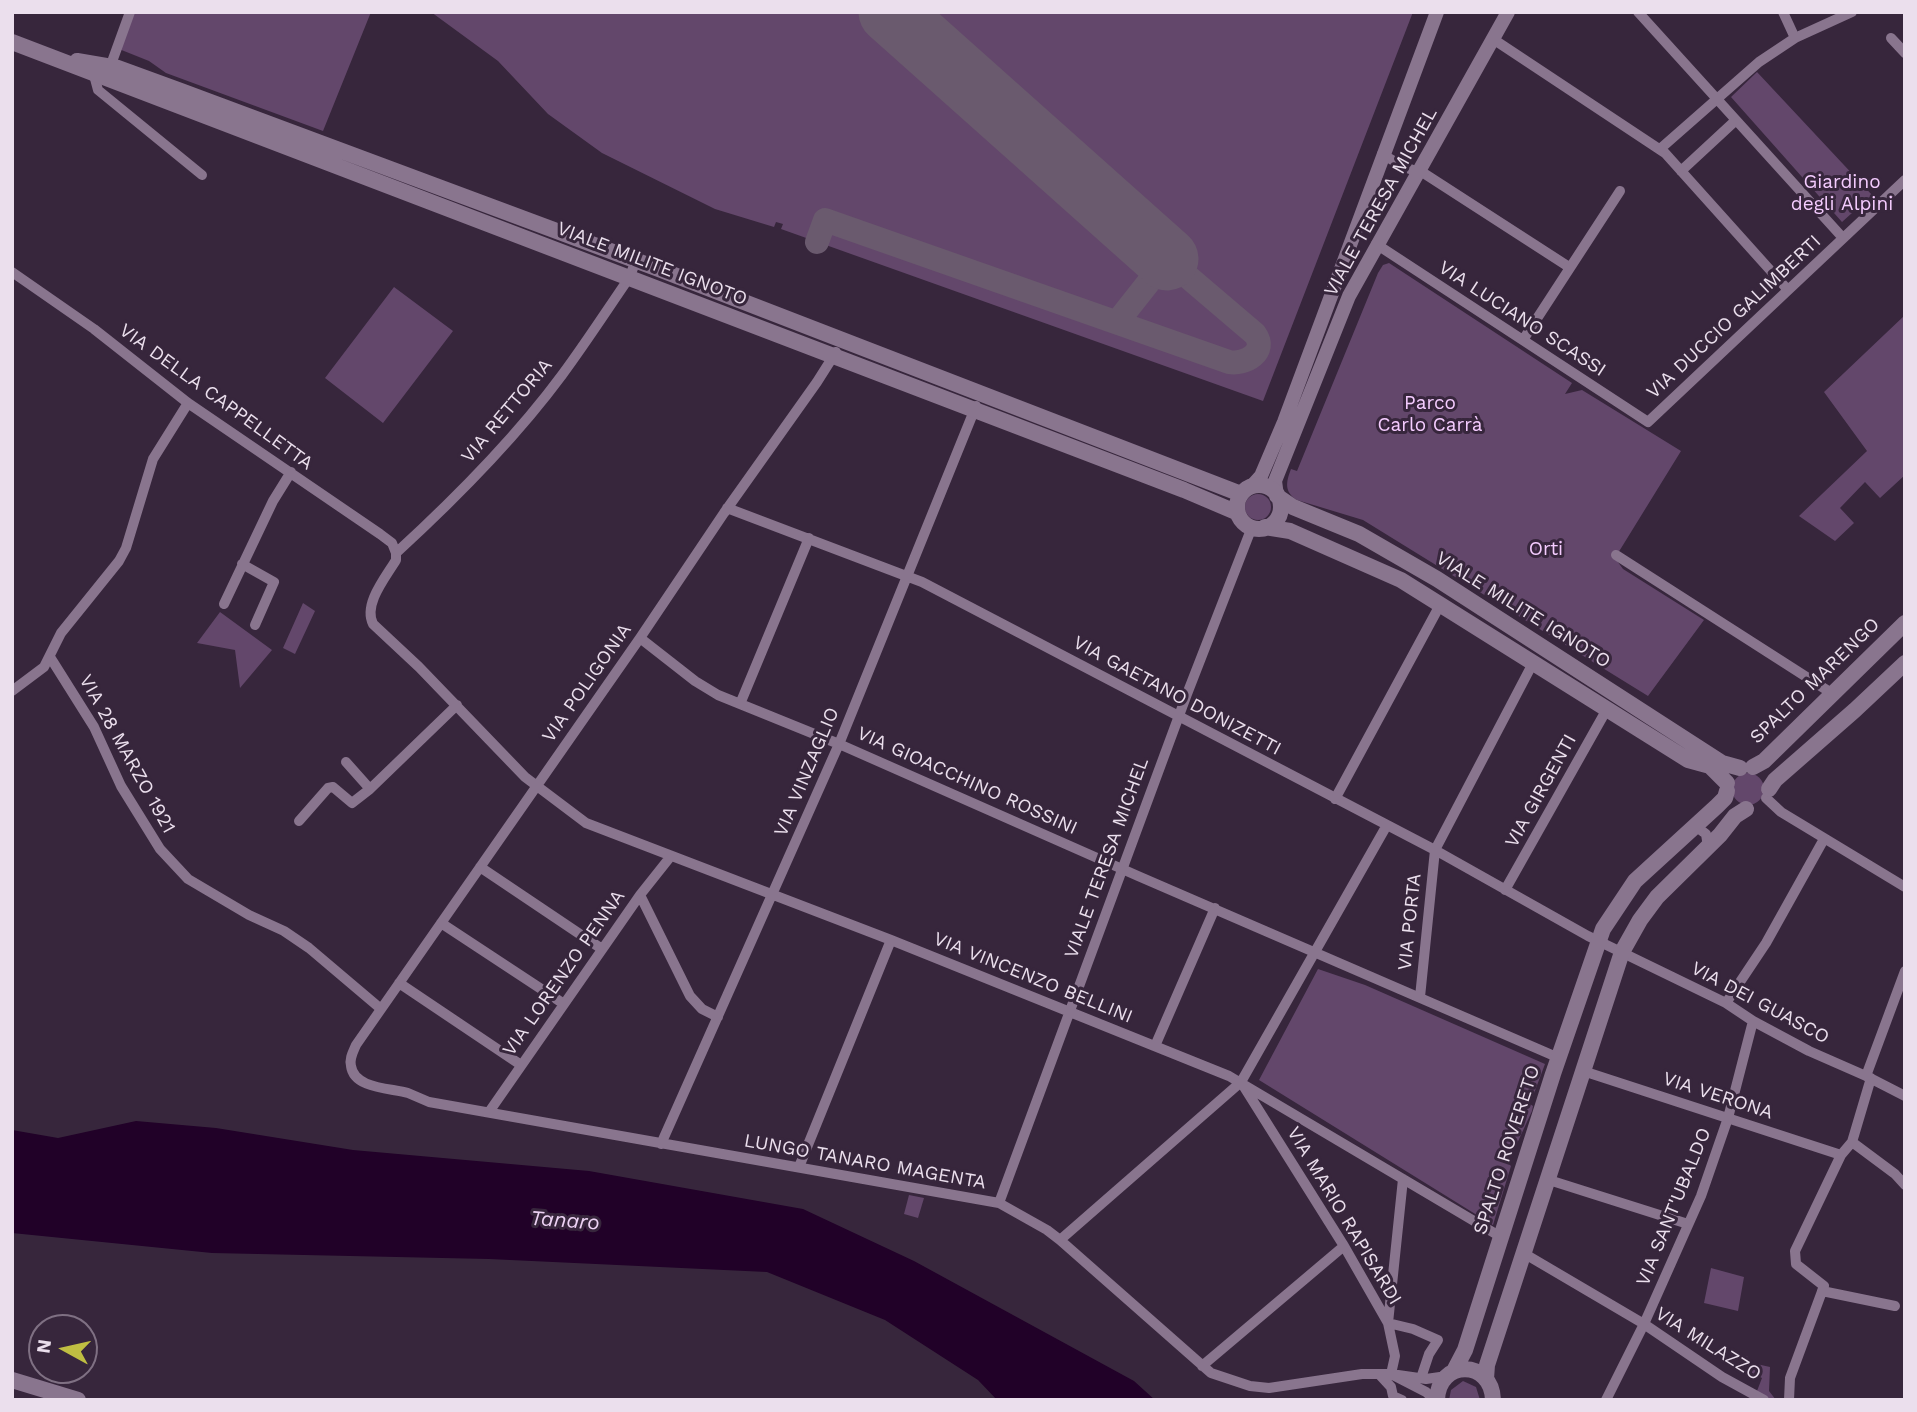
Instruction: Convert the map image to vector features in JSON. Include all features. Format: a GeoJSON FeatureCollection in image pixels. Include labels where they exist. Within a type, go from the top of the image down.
{"type":"FeatureCollection","features":[{"type":"Feature","properties":{"kind":"main road","name":"VIALE MILITE IGNOTO"},"geometry":{"type":"LineString","coordinates":[[12,42],[636,261],[982,393],[1247,490]]}},
{"type":"Feature","properties":{"kind":"main road","name":"VIALE MILITE IGNOTO"},"geometry":{"type":"LineString","coordinates":[[103,73],[1238,513]]}},
{"type":"Feature","properties":{"kind":"main road"},"geometry":{"type":"LineString","coordinates":[[1266,487],[1277,496],[1280,507],[1273,523],[1259,527],[1243,522],[1238,513],[1238,502],[1247,490],[1266,487]]}},
{"type":"Feature","properties":{"kind":"main road","name":"VIALE MILITE IGNOTO"},"geometry":{"type":"LineString","coordinates":[[1277,496],[1293,507],[1359,534],[1426,573],[1722,763],[1746,767]]}},
{"type":"Feature","properties":{"kind":"main road","name":"VIALE MILITE IGNOTO"},"geometry":{"type":"LineString","coordinates":[[1259,527],[1290,531],[1401,580],[1688,760],[1710,766],[1727,787]]}},
{"type":"Feature","properties":{"kind":"main road","name":"SPALTO MARENGO"},"geometry":{"type":"LineString","coordinates":[[1746,767],[1764,761],[1905,623]]}},
{"type":"Feature","properties":{"kind":"main road"},"geometry":{"type":"LineString","coordinates":[[1493,1393],[1488,1365],[1622,951],[1657,897],[1735,816],[1746,809],[1759,806],[1775,780],[1856,710],[1905,663]]}},
{"type":"Feature","properties":{"kind":"main road"},"geometry":{"type":"LineString","coordinates":[[1599,940],[1608,920],[1629,888],[1654,861],[1724,800],[1731,774],[1746,767],[1765,775],[1767,793]]}},
{"type":"Feature","properties":{"kind":"main road"},"geometry":{"type":"LineString","coordinates":[[1727,787],[1735,804],[1746,809]]}},
{"type":"Feature","properties":{"kind":"main road","name":"SPALTO ROVERETO"},"geometry":{"type":"LineString","coordinates":[[1436,1400],[1439,1387],[1464,1354],[1599,940]]}},
{"type":"Feature","properties":{"kind":"main road"},"geometry":{"type":"LineString","coordinates":[[1450,1374],[1473,1370],[1493,1393]]}},
{"type":"Feature","properties":{"kind":"main road"},"geometry":{"type":"LineString","coordinates":[[12,1380],[78,1400]]}},
{"type":"Feature","properties":{"kind":"street"},"geometry":{"type":"LineString","coordinates":[[130,12],[98,90],[202,175]]}},
{"type":"Feature","properties":{"kind":"street","name":"VIALE TERESA MICHEL"},"geometry":{"type":"LineString","coordinates":[[1247,490],[1261,476],[1284,422],[1437,12]]}},
{"type":"Feature","properties":{"kind":"street","name":"VIALE TERESA MICHEL"},"geometry":{"type":"LineString","coordinates":[[1277,496],[1275,481],[1349,296],[1508,12]]}},
{"type":"Feature","properties":{"kind":"street"},"geometry":{"type":"LineString","coordinates":[[1638,12],[1843,238]]}},
{"type":"Feature","properties":{"kind":"street"},"geometry":{"type":"LineString","coordinates":[[1783,12],[1795,38]]}},
{"type":"Feature","properties":{"kind":"street"},"geometry":{"type":"LineString","coordinates":[[1660,149],[1759,62],[1795,38],[1852,12]]}},
{"type":"Feature","properties":{"kind":"street"},"geometry":{"type":"LineString","coordinates":[[1891,38],[1905,53]]}},
{"type":"Feature","properties":{"kind":"street"},"geometry":{"type":"LineString","coordinates":[[1493,39],[1660,149],[1788,290]]}},
{"type":"Feature","properties":{"kind":"street"},"geometry":{"type":"LineString","coordinates":[[1681,171],[1735,121]]}},
{"type":"Feature","properties":{"kind":"street"},"geometry":{"type":"LineString","coordinates":[[1382,154],[1404,167],[1418,171],[1569,267]]}},
{"type":"Feature","properties":{"kind":"street","name":"VIA DUCCIO GALIMBERTI"},"geometry":{"type":"LineString","coordinates":[[1648,422],[1905,180]]}},
{"type":"Feature","properties":{"kind":"street"},"geometry":{"type":"LineString","coordinates":[[1523,340],[1620,191]]}},
{"type":"Feature","properties":{"kind":"street","name":"VIA LUCIANO SCASSI"},"geometry":{"type":"LineString","coordinates":[[1376,244],[1648,422]]}},
{"type":"Feature","properties":{"kind":"street","name":"VIA RETTORIA"},"geometry":{"type":"LineString","coordinates":[[397,553],[453,501],[530,415],[561,376],[629,278],[636,261]]}},
{"type":"Feature","properties":{"kind":"street","name":"VIA DELLA CAPPELLETTA"},"geometry":{"type":"LineString","coordinates":[[12,272],[94,330],[188,403],[380,534],[392,543],[397,553]]}},
{"type":"Feature","properties":{"kind":"street","name":"VIA POLIGONIA"},"geometry":{"type":"LineString","coordinates":[[356,1045],[834,356],[841,339]]}},
{"type":"Feature","properties":{"kind":"street","name":"VIA VINZAGLIO"},"geometry":{"type":"LineString","coordinates":[[661,1144],[839,744],[982,393]]}},
{"type":"Feature","properties":{"kind":"street"},"geometry":{"type":"LineString","coordinates":[[13,689],[40,671],[61,633],[113,570],[122,555],[153,459],[188,403]]}},
{"type":"Feature","properties":{"kind":"street"},"geometry":{"type":"LineString","coordinates":[[224,604],[273,501],[290,472]]}},
{"type":"Feature","properties":{"kind":"street","name":"VIA GAETANO DONIZETTI"},"geometry":{"type":"LineString","coordinates":[[727,508],[908,576],[1435,850],[1599,940]]}},
{"type":"Feature","properties":{"kind":"street","name":"VIALE TERESA MICHEL"},"geometry":{"type":"LineString","coordinates":[[999,1203],[1179,717],[1259,527]]}},
{"type":"Feature","properties":{"kind":"street"},"geometry":{"type":"LineString","coordinates":[[740,704],[809,538]]}},
{"type":"Feature","properties":{"kind":"street","name":"VIA VINCENZO BELLINI"},"geometry":{"type":"LineString","coordinates":[[397,553],[371,607],[370,617],[373,624],[457,705],[513,765],[536,786],[590,826],[891,940],[1241,1082],[1501,1237]]}},
{"type":"Feature","properties":{"kind":"street"},"geometry":{"type":"LineString","coordinates":[[1616,555],[1833,694]]}},
{"type":"Feature","properties":{"kind":"street"},"geometry":{"type":"LineString","coordinates":[[242,564],[274,582],[255,625]]}},
{"type":"Feature","properties":{"kind":"street"},"geometry":{"type":"LineString","coordinates":[[1335,799],[1440,605]]}},
{"type":"Feature","properties":{"kind":"street","name":"VIA GIOACCHINO ROSSINI"},"geometry":{"type":"LineString","coordinates":[[640,638],[695,681],[718,695],[839,744],[1559,1058]]}},
{"type":"Feature","properties":{"kind":"street","name":"VIA 28 MARZO 1921"},"geometry":{"type":"LineString","coordinates":[[50,657],[94,727],[121,786],[160,849],[188,879],[249,915],[284,931],[309,948],[381,1009]]}},
{"type":"Feature","properties":{"kind":"street"},"geometry":{"type":"LineString","coordinates":[[1435,850],[1533,663]]}},
{"type":"Feature","properties":{"kind":"street"},"geometry":{"type":"LineString","coordinates":[[299,821],[328,788],[333,786],[352,803],[457,705]]}},
{"type":"Feature","properties":{"kind":"street","name":"VIA GIRGENTI"},"geometry":{"type":"LineString","coordinates":[[1505,890],[1607,709]]}},
{"type":"Feature","properties":{"kind":"street"},"geometry":{"type":"LineString","coordinates":[[346,762],[370,789]]}},
{"type":"Feature","properties":{"kind":"street"},"geometry":{"type":"LineString","coordinates":[[1767,793],[1774,807],[1905,887]]}},
{"type":"Feature","properties":{"kind":"street"},"geometry":{"type":"LineString","coordinates":[[1060,1240],[1241,1082],[1387,825]]}},
{"type":"Feature","properties":{"kind":"street"},"geometry":{"type":"LineString","coordinates":[[1694,825],[1706,834],[1708,847]]}},
{"type":"Feature","properties":{"kind":"street"},"geometry":{"type":"LineString","coordinates":[[1726,1003],[1766,943],[1824,839]]}},
{"type":"Feature","properties":{"kind":"street","name":"VIA PORTA"},"geometry":{"type":"LineString","coordinates":[[1420,997],[1435,850]]}},
{"type":"Feature","properties":{"kind":"street","name":"VIA LORENZO PENNA"},"geometry":{"type":"LineString","coordinates":[[489,1112],[670,856]]}},
{"type":"Feature","properties":{"kind":"street"},"geometry":{"type":"LineString","coordinates":[[480,867],[602,949]]}},
{"type":"Feature","properties":{"kind":"street"},"geometry":{"type":"LineString","coordinates":[[640,895],[690,996],[702,1009],[718,1017]]}},
{"type":"Feature","properties":{"kind":"street"},"geometry":{"type":"LineString","coordinates":[[1155,1046],[1215,908]]}},
{"type":"Feature","properties":{"kind":"street"},"geometry":{"type":"LineString","coordinates":[[441,923],[564,1004]]}},
{"type":"Feature","properties":{"kind":"street"},"geometry":{"type":"LineString","coordinates":[[799,1167],[891,940]]}},
{"type":"Feature","properties":{"kind":"street","name":"VIA DEI GUASCO"},"geometry":{"type":"LineString","coordinates":[[1599,940],[1726,1003],[1753,1021],[1810,1051],[1905,1096]]}},
{"type":"Feature","properties":{"kind":"street"},"geometry":{"type":"LineString","coordinates":[[1790,1395],[1790,1378],[1823,1284],[1794,1262],[1795,1251],[1841,1155],[1852,1142],[1868,1077],[1905,971]]}},
{"type":"Feature","properties":{"kind":"street"},"geometry":{"type":"LineString","coordinates":[[399,983],[521,1065]]}},
{"type":"Feature","properties":{"kind":"street","name":"VIA SANT'UBALDO"},"geometry":{"type":"LineString","coordinates":[[1606,1400],[1644,1324],[1701,1196],[1728,1118],[1753,1021]]}},
{"type":"Feature","properties":{"kind":"street","name":"LUNGO TANARO MAGENTA"},"geometry":{"type":"LineString","coordinates":[[356,1045],[351,1058],[351,1068],[356,1077],[369,1084],[408,1093],[429,1102],[999,1203],[1060,1240],[1211,1373],[1250,1386],[1269,1388],[1362,1374],[1434,1379],[1450,1374]]}},
{"type":"Feature","properties":{"kind":"street","name":"VIA VERONA"},"geometry":{"type":"LineString","coordinates":[[1583,1070],[1841,1155]]}},
{"type":"Feature","properties":{"kind":"street","name":"VIA MARIO RAPISARDI"},"geometry":{"type":"LineString","coordinates":[[1241,1082],[1344,1246],[1388,1323],[1395,1356],[1391,1374]]}},
{"type":"Feature","properties":{"kind":"street"},"geometry":{"type":"LineString","coordinates":[[1852,1142],[1895,1174],[1905,1185]]}},
{"type":"Feature","properties":{"kind":"street"},"geometry":{"type":"LineString","coordinates":[[1403,1179],[1388,1323],[1413,1329],[1438,1340],[1429,1354],[1421,1378]]}},
{"type":"Feature","properties":{"kind":"street"},"geometry":{"type":"LineString","coordinates":[[1549,1180],[1688,1224]]}},
{"type":"Feature","properties":{"kind":"street"},"geometry":{"type":"LineString","coordinates":[[1202,1366],[1344,1246]]}},
{"type":"Feature","properties":{"kind":"street","name":"VIA MILAZZO"},"geometry":{"type":"LineString","coordinates":[[1525,1254],[1644,1324],[1722,1377],[1765,1400]]}},
{"type":"Feature","properties":{"kind":"street"},"geometry":{"type":"LineString","coordinates":[[1822,1291],[1895,1306]]}},
{"type":"Feature","properties":{"kind":"street"},"geometry":{"type":"LineString","coordinates":[[1379,1374],[1391,1387],[1394,1396],[1402,1400]]}},
{"type":"Feature","properties":{"kind":"street","name":"LUNGO TANARO MAGENTA"},"geometry":{"type":"LineString","coordinates":[[1391,1374],[1436,1400]]}},
{"type":"Feature","properties":{"kind":"green space"},"geometry":{"type":"Polygon","coordinates":[[[133,12],[371,12],[323,131],[166,73],[149,61],[119,49],[133,12]]]}},
{"type":"Feature","properties":{"kind":"green space"},"geometry":{"type":"Polygon","coordinates":[[[431,12],[1413,12],[1263,401],[781,229],[783,224],[776,222],[774,227],[715,209],[602,153],[548,114],[498,61],[431,12]]]}},
{"type":"Feature","properties":{"kind":"green space","name":"Giardino degli Alpini"},"geometry":{"type":"Polygon","coordinates":[[[1757,72],[1872,195],[1842,222],[1731,97],[1757,72]]]}},
{"type":"Feature","properties":{"kind":"green space"},"geometry":{"type":"Polygon","coordinates":[[[1389,263],[1572,383],[1565,394],[1582,390],[1681,451],[1615,558],[1623,569],[1704,620],[1648,696],[1363,520],[1297,500],[1290,494],[1287,482],[1291,469],[1297,471],[1378,273],[1383,265],[1389,263]]]}},
{"type":"Feature","properties":{"kind":"green space"},"geometry":{"type":"Polygon","coordinates":[[[394,287],[453,331],[383,423],[325,378],[394,287]]]}},
{"type":"Feature","properties":{"kind":"green space"},"geometry":{"type":"Polygon","coordinates":[[[1905,315],[1905,475],[1880,498],[1865,482],[1840,508],[1854,523],[1835,541],[1799,516],[1867,451],[1824,392],[1905,315]]]}},
{"type":"Feature","properties":{"kind":"green space"},"geometry":{"type":"Polygon","coordinates":[[[1258,494],[1267,498],[1271,507],[1267,516],[1258,520],[1249,516],[1245,507],[1249,498],[1258,494]]]}},
{"type":"Feature","properties":{"kind":"green space"},"geometry":{"type":"Polygon","coordinates":[[[303,603],[315,611],[295,654],[283,648],[303,603]]]}},
{"type":"Feature","properties":{"kind":"green space"},"geometry":{"type":"Polygon","coordinates":[[[220,612],[272,650],[240,688],[235,650],[197,643],[220,612]]]}},
{"type":"Feature","properties":{"kind":"green space"},"geometry":{"type":"Polygon","coordinates":[[[1748,773],[1759,778],[1764,789],[1759,800],[1748,805],[1737,800],[1732,789],[1737,778],[1748,773]]]}},
{"type":"Feature","properties":{"kind":"green space"},"geometry":{"type":"Polygon","coordinates":[[[1318,969],[1365,985],[1545,1064],[1530,1104],[1533,1106],[1532,1111],[1508,1163],[1511,1166],[1493,1225],[1259,1080],[1318,969]]]}},
{"type":"Feature","properties":{"kind":"green space"},"geometry":{"type":"Polygon","coordinates":[[[909,1195],[924,1198],[918,1218],[904,1214],[909,1195]]]}},
{"type":"Feature","properties":{"kind":"green space"},"geometry":{"type":"Polygon","coordinates":[[[1711,1268],[1744,1277],[1738,1311],[1704,1303],[1711,1268]]]}},
{"type":"Feature","properties":{"kind":"green space"},"geometry":{"type":"Polygon","coordinates":[[[1742,1355],[1748,1357],[1748,1362],[1770,1367],[1769,1391],[1776,1400],[1770,1400],[1757,1391],[1762,1378],[1740,1365],[1742,1355]]]}},
{"type":"Feature","properties":{"kind":"green space"},"geometry":{"type":"Polygon","coordinates":[[[1463,1381],[1476,1387],[1480,1400],[1449,1400],[1451,1390],[1463,1381]]]}},
{"type":"Feature","properties":{"kind":"water","name":"Tanaro"},"geometry":{"type":"Polygon","coordinates":[[[136,1121],[216,1128],[353,1150],[589,1171],[803,1209],[914,1261],[1134,1381],[1155,1400],[997,1400],[978,1380],[885,1320],[767,1272],[489,1259],[212,1253],[12,1233],[12,1130],[58,1138],[136,1121]]]}},
{"type":"Feature","properties":{"kind":"taxiway"},"geometry":{"type":"LineString","coordinates":[[817,242],[825,220],[1229,362],[1248,359],[1257,352],[1259,346],[1255,334],[1167,259],[1118,321]]}},
{"type":"Feature","properties":{"kind":"runway"},"geometry":{"type":"LineString","coordinates":[[890,12],[1167,259]]}},
{"type":"Feature","properties":{"kind":"park label","name":"Parco Carlo Carrà"},"geometry":{"type":"Point","coordinates":[1430,414]}},
{"type":"Feature","properties":{"kind":"park label","name":"Orti"},"geometry":{"type":"Point","coordinates":[1546,549]}}]}
